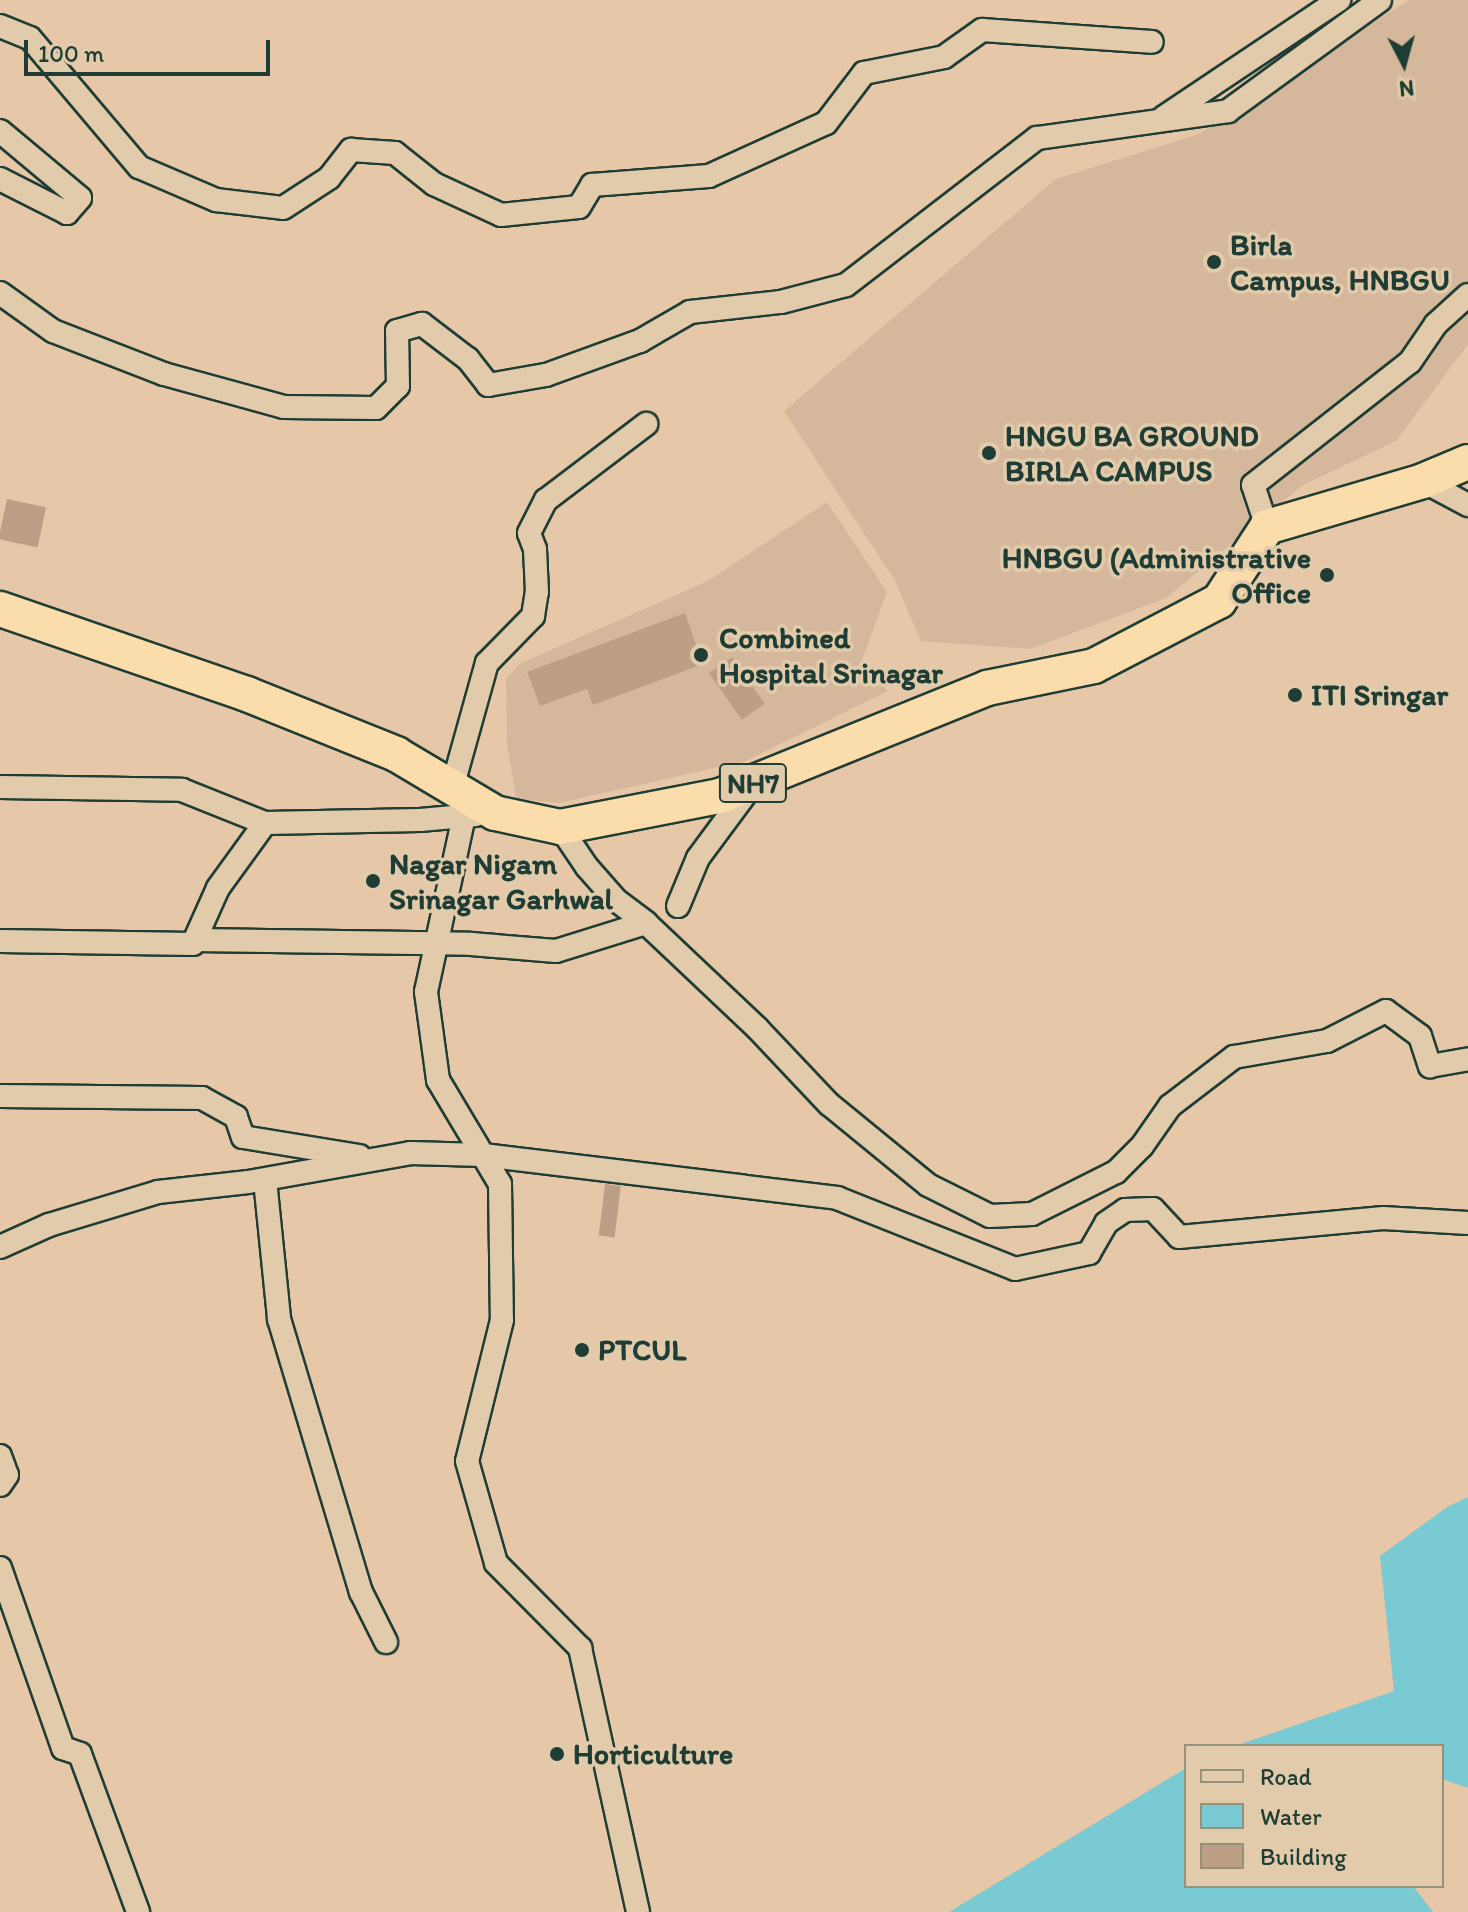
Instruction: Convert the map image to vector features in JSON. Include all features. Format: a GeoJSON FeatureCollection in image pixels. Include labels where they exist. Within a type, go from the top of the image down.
{"type":"FeatureCollection","features":[{"type":"Feature","properties":{"kind":"highway"},"geometry":{"type":"LineString","coordinates":[[1267,527],[1423,481],[1468,462]]}},
{"type":"Feature","properties":{"kind":"highway","name":"NH7"},"geometry":{"type":"LineString","coordinates":[[0,609],[247,694],[396,754],[470,806],[560,827],[720,796],[987,688],[1094,666],[1219,601],[1267,527]]}},
{"type":"Feature","properties":{"kind":"street"},"geometry":{"type":"LineString","coordinates":[[1154,123],[1244,67],[1339,0]]}},
{"type":"Feature","properties":{"kind":"street"},"geometry":{"type":"LineString","coordinates":[[0,293],[53,331],[164,374],[284,407],[376,408],[398,386],[397,331],[422,324],[468,359],[488,385],[546,375],[640,341],[690,312],[781,302],[846,285],[1037,138],[1228,111],[1380,0]]}},
{"type":"Feature","properties":{"kind":"street"},"geometry":{"type":"LineString","coordinates":[[0,15],[8,29],[30,38],[139,167],[216,200],[283,208],[329,178],[351,150],[395,153],[434,184],[501,215],[579,207],[592,185],[709,176],[826,123],[864,73],[944,57],[982,30],[1152,42]]}},
{"type":"Feature","properties":{"kind":"street"},"geometry":{"type":"LineString","coordinates":[[0,131],[80,198],[67,213],[0,179]]}},
{"type":"Feature","properties":{"kind":"street"},"geometry":{"type":"LineString","coordinates":[[1267,527],[1253,485],[1410,362],[1436,324],[1468,295]]}},
{"type":"Feature","properties":{"kind":"street"},"geometry":{"type":"LineString","coordinates":[[638,1912],[580,1648],[496,1563],[467,1461],[502,1320],[500,1184],[438,1080],[426,992],[470,806],[487,663],[533,616],[535,563],[529,533],[546,500],[646,424]]}},
{"type":"Feature","properties":{"kind":"street"},"geometry":{"type":"LineString","coordinates":[[1423,481],[1468,505]]}},
{"type":"Feature","properties":{"kind":"street"},"geometry":{"type":"LineString","coordinates":[[678,906],[698,858],[754,782]]}},
{"type":"Feature","properties":{"kind":"street"},"geometry":{"type":"LineString","coordinates":[[0,787],[182,790],[265,823],[470,806]]}},
{"type":"Feature","properties":{"kind":"street"},"geometry":{"type":"LineString","coordinates":[[0,941],[193,944],[218,888],[265,823]]}},
{"type":"Feature","properties":{"kind":"street"},"geometry":{"type":"LineString","coordinates":[[560,827],[587,867],[616,900],[646,923],[868,1139],[940,1193],[990,1216],[1032,1214],[1116,1172],[1142,1146],[1170,1106],[1234,1057],[1327,1041],[1386,1011],[1420,1036],[1430,1066],[1468,1059]]}},
{"type":"Feature","properties":{"kind":"street"},"geometry":{"type":"LineString","coordinates":[[195,940],[436,943],[556,951],[646,923]]}},
{"type":"Feature","properties":{"kind":"street"},"geometry":{"type":"LineString","coordinates":[[0,1096],[202,1098],[236,1117],[243,1137],[376,1159]]}},
{"type":"Feature","properties":{"kind":"street"},"geometry":{"type":"LineString","coordinates":[[0,1247],[49,1225],[158,1192],[265,1180],[410,1153],[483,1155],[837,1198],[1015,1269],[1089,1253],[1106,1223],[1125,1210],[1153,1209],[1179,1237],[1383,1218],[1468,1223]]}},
{"type":"Feature","properties":{"kind":"street"},"geometry":{"type":"LineString","coordinates":[[265,1180],[279,1319],[361,1592],[386,1642]]}},
{"type":"Feature","properties":{"kind":"street"},"geometry":{"type":"LineString","coordinates":[[0,1456],[7,1475],[0,1485]]}},
{"type":"Feature","properties":{"kind":"street"},"geometry":{"type":"LineString","coordinates":[[0,1568],[63,1748],[80,1754],[138,1912]]}},
{"type":"Feature","properties":{"kind":"shaded area","name":"Birla Campus, HNBGU"},"geometry":{"type":"Polygon","coordinates":[[[1409,0],[1468,0],[1468,344],[1396,441],[1303,485],[1166,598],[1030,649],[921,641],[894,579],[784,411],[1056,179],[1199,134],[1409,0]]]}},
{"type":"Feature","properties":{"kind":"shaded area","name":"Combined Hospital Srinagar"},"geometry":{"type":"Polygon","coordinates":[[[827,502],[887,592],[862,660],[888,691],[746,761],[559,803],[516,799],[507,743],[506,679],[519,664],[708,581],[827,502]]]}},
{"type":"Feature","properties":{"kind":"water"},"geometry":{"type":"Polygon","coordinates":[[[1468,1497],[1468,1788],[1444,1780],[1444,1744],[1241,1744],[1394,1691],[1380,1556],[1447,1507],[1468,1497]]]}},
{"type":"Feature","properties":{"kind":"water"},"geometry":{"type":"Polygon","coordinates":[[[1184,1769],[1184,1888],[1415,1888],[1433,1912],[949,1912],[1184,1769]]]}},
{"type":"Feature","properties":{"kind":"building"},"geometry":{"type":"Polygon","coordinates":[[[7,499],[46,507],[38,547],[0,539],[7,499]]]}},
{"type":"Feature","properties":{"kind":"building"},"geometry":{"type":"Polygon","coordinates":[[[685,613],[703,664],[593,705],[587,689],[540,706],[527,672],[685,613]]]}},
{"type":"Feature","properties":{"kind":"building"},"geometry":{"type":"Polygon","coordinates":[[[732,657],[765,704],[742,720],[709,673],[732,657]]]}},
{"type":"Feature","properties":{"kind":"building"},"geometry":{"type":"Polygon","coordinates":[[[605,1184],[621,1186],[615,1238],[599,1236],[605,1184]]]}},
{"type":"Feature","properties":{"kind":"place","name":"Birla Campus, HNBGU"},"geometry":{"type":"Point","coordinates":[1214,262]}},
{"type":"Feature","properties":{"kind":"place","name":"HNGU BA GROUND BIRLA CAMPUS"},"geometry":{"type":"Point","coordinates":[989,453]}},
{"type":"Feature","properties":{"kind":"place","name":"HNBGU (Administrative Office"},"geometry":{"type":"Point","coordinates":[1327,575]}},
{"type":"Feature","properties":{"kind":"place","name":"Combined Hospital Srinagar"},"geometry":{"type":"Point","coordinates":[701,655]}},
{"type":"Feature","properties":{"kind":"place","name":"ITI Sringar"},"geometry":{"type":"Point","coordinates":[1295,695]}},
{"type":"Feature","properties":{"kind":"place","name":"Nagar Nigam Srinagar Garhwal"},"geometry":{"type":"Point","coordinates":[373,881]}},
{"type":"Feature","properties":{"kind":"place","name":"PTCUL"},"geometry":{"type":"Point","coordinates":[582,1350]}},
{"type":"Feature","properties":{"kind":"place","name":"Horticulture"},"geometry":{"type":"Point","coordinates":[557,1754]}}]}
